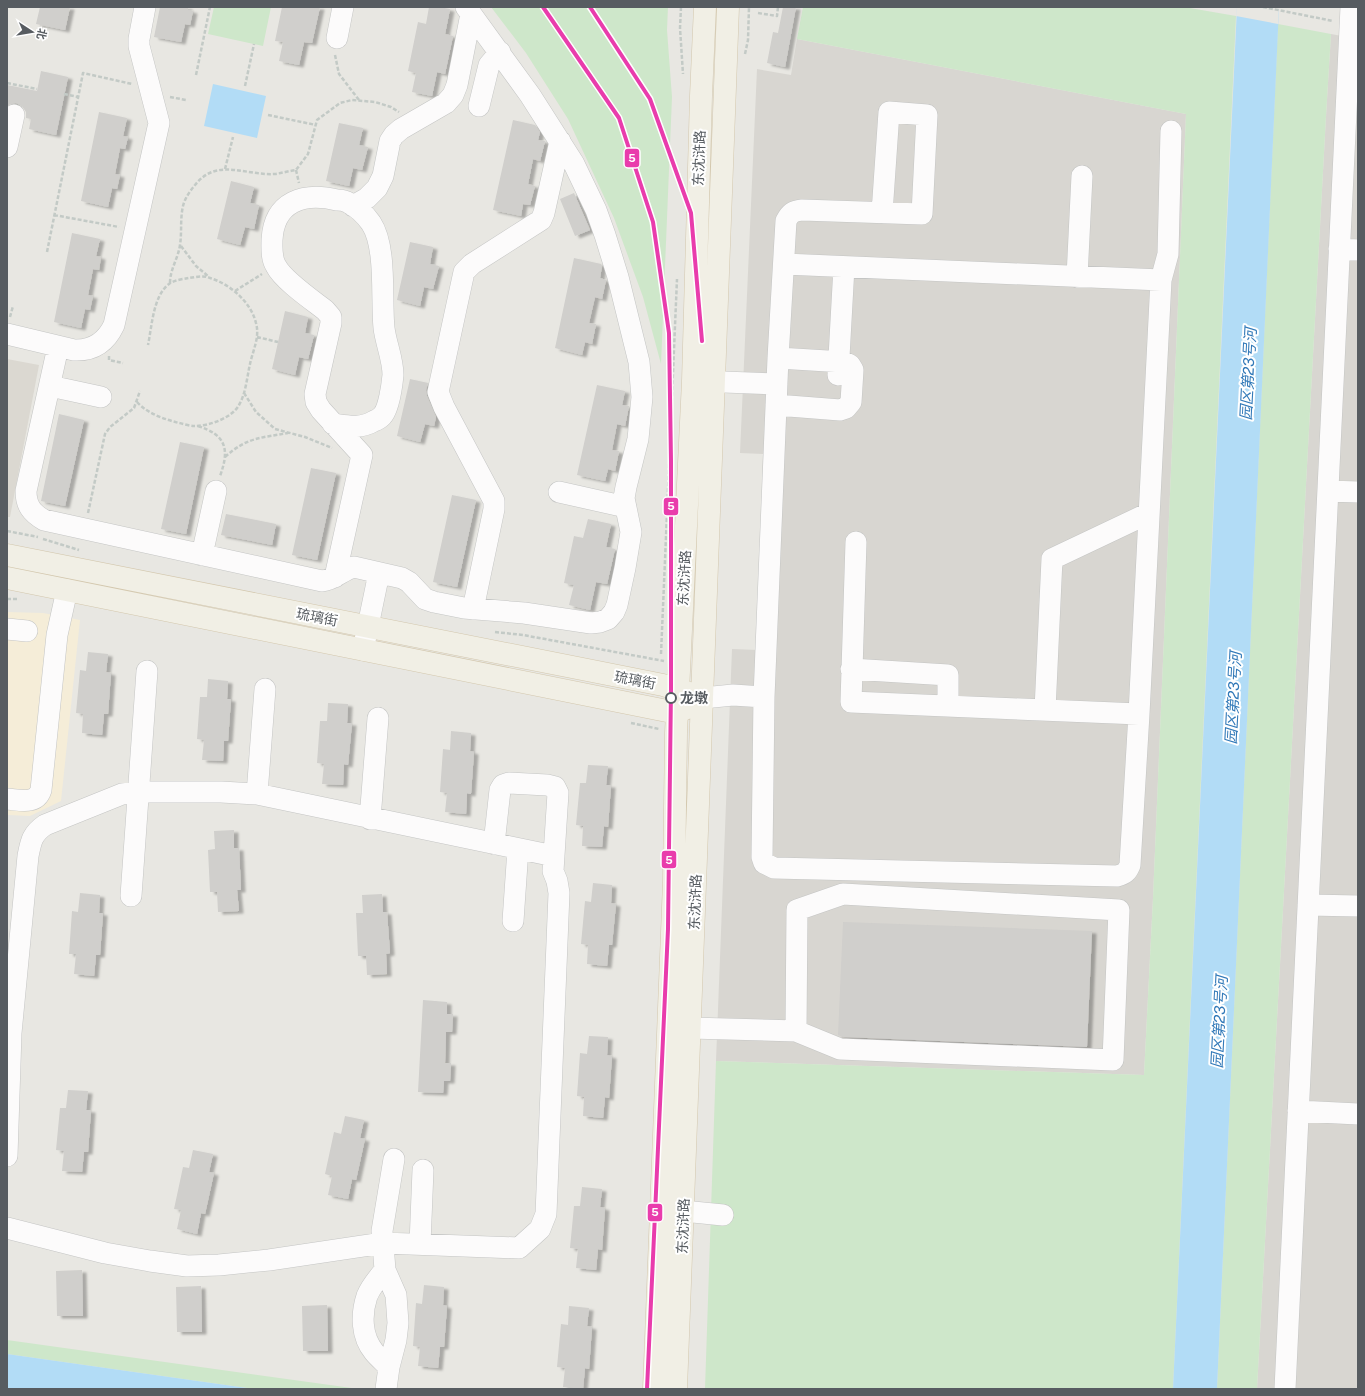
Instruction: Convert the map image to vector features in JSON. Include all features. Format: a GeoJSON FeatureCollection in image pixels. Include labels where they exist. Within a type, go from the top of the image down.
{"type":"FeatureCollection","features":[{"type":"Feature","properties":{"kind":"main road","name":"东沈浒路"},"geometry":{"type":"LineString","coordinates":[[676,1389],[703,698],[704,381],[701,96],[705,7]]}},
{"type":"Feature","properties":{"kind":"main road","name":"东沈浒路"},"geometry":{"type":"LineString","coordinates":[[654,1389],[674,882],[678,689],[704,381],[728,7]]}},
{"type":"Feature","properties":{"kind":"main road","name":"琉璃街"},"geometry":{"type":"LineString","coordinates":[[7,555],[678,689],[703,698]]}},
{"type":"Feature","properties":{"kind":"main road","name":"琉璃街"},"geometry":{"type":"LineString","coordinates":[[7,578],[677,713]]}},
{"type":"Feature","properties":{"kind":"main road"},"geometry":{"type":"LineString","coordinates":[[677,713],[703,698]]}},
{"type":"Feature","properties":{"kind":"street"},"geometry":{"type":"LineString","coordinates":[[7,334],[58,347],[82,350],[93,347],[109,336],[114,325],[159,123],[141,54],[139,38],[145,7]]}},
{"type":"Feature","properties":{"kind":"street"},"geometry":{"type":"LineString","coordinates":[[337,38],[343,7]]}},
{"type":"Feature","properties":{"kind":"street"},"geometry":{"type":"LineString","coordinates":[[58,347],[26,491],[28,504],[31,510],[44,520],[322,581],[328,581],[347,568],[354,567],[402,578],[409,582],[425,599],[464,608],[524,613],[592,624],[608,619],[614,612],[617,605],[631,532],[624,498],[638,439],[642,397],[639,362],[618,277],[605,235],[596,210],[574,164],[530,95],[469,10]]}},
{"type":"Feature","properties":{"kind":"street"},"geometry":{"type":"LineString","coordinates":[[353,206],[368,198],[377,188],[383,176],[390,141],[394,135],[446,103],[453,95],[457,85],[469,10]]}},
{"type":"Feature","properties":{"kind":"street"},"geometry":{"type":"LineString","coordinates":[[1285,1389],[1328,491],[1348,249],[1350,16]]}},
{"type":"Feature","properties":{"kind":"street"},"geometry":{"type":"LineString","coordinates":[[479,106],[489,65],[500,52]]}},
{"type":"Feature","properties":{"kind":"street"},"geometry":{"type":"LineString","coordinates":[[882,213],[888,112],[927,115],[922,214],[882,213],[802,210],[795,211],[789,215],[786,221],[778,358],[764,697],[762,857],[764,864],[774,868],[1117,876],[1128,871],[1130,865],[1161,280],[1168,254],[1170,131]]}},
{"type":"Feature","properties":{"kind":"street"},"geometry":{"type":"LineString","coordinates":[[7,147],[14,115]]}},
{"type":"Feature","properties":{"kind":"street"},"geometry":{"type":"LineString","coordinates":[[473,609],[494,509],[494,501],[444,407],[438,392],[464,272],[472,264],[541,220],[544,213],[560,141]]}},
{"type":"Feature","properties":{"kind":"street"},"geometry":{"type":"LineString","coordinates":[[1077,277],[1082,176]]}},
{"type":"Feature","properties":{"kind":"street"},"geometry":{"type":"LineString","coordinates":[[334,424],[362,427],[371,424],[382,416],[387,406],[393,375],[392,361],[384,329],[382,260],[377,237],[372,224],[349,202],[315,196],[290,204],[280,213],[275,221],[272,251],[275,265],[281,274],[325,310],[331,317],[331,323],[315,394],[316,402],[334,424],[362,454],[334,577]]}},
{"type":"Feature","properties":{"kind":"street"},"geometry":{"type":"LineString","coordinates":[[784,264],[1161,280]]}},
{"type":"Feature","properties":{"kind":"street"},"geometry":{"type":"LineString","coordinates":[[838,361],[844,267]]}},
{"type":"Feature","properties":{"kind":"street"},"geometry":{"type":"LineString","coordinates":[[776,405],[840,410],[846,408],[850,402],[853,370],[850,365],[838,361],[778,358]]}},
{"type":"Feature","properties":{"kind":"street"},"geometry":{"type":"LineString","coordinates":[[704,381],[777,384]]}},
{"type":"Feature","properties":{"kind":"street"},"geometry":{"type":"LineString","coordinates":[[50,386],[101,397]]}},
{"type":"Feature","properties":{"kind":"street"},"geometry":{"type":"LineString","coordinates":[[202,555],[216,491]]}},
{"type":"Feature","properties":{"kind":"street"},"geometry":{"type":"LineString","coordinates":[[1328,491],[1358,492]]}},
{"type":"Feature","properties":{"kind":"street"},"geometry":{"type":"LineString","coordinates":[[559,492],[626,508]]}},
{"type":"Feature","properties":{"kind":"street"},"geometry":{"type":"LineString","coordinates":[[1045,710],[1052,559],[1149,513]]}},
{"type":"Feature","properties":{"kind":"street"},"geometry":{"type":"LineString","coordinates":[[856,542],[851,702],[1139,714]]}},
{"type":"Feature","properties":{"kind":"street"},"geometry":{"type":"LineString","coordinates":[[363,650],[379,573]]}},
{"type":"Feature","properties":{"kind":"street"},"geometry":{"type":"LineString","coordinates":[[7,799],[30,801],[40,795],[57,635],[67,590]]}},
{"type":"Feature","properties":{"kind":"street"},"geometry":{"type":"LineString","coordinates":[[852,669],[948,675],[948,706]]}},
{"type":"Feature","properties":{"kind":"street"},"geometry":{"type":"LineString","coordinates":[[131,896],[147,671]]}},
{"type":"Feature","properties":{"kind":"street"},"geometry":{"type":"LineString","coordinates":[[257,794],[265,689]]}},
{"type":"Feature","properties":{"kind":"street"},"geometry":{"type":"LineString","coordinates":[[703,698],[733,695],[764,697]]}},
{"type":"Feature","properties":{"kind":"street"},"geometry":{"type":"LineString","coordinates":[[370,819],[378,718]]}},
{"type":"Feature","properties":{"kind":"street"},"geometry":{"type":"LineString","coordinates":[[7,1228],[106,1253],[187,1266],[219,1265],[269,1260],[383,1243],[519,1248],[540,1229],[546,1214],[559,893],[557,881],[553,871],[558,793],[555,787],[547,785],[509,783],[503,785],[500,790],[494,844]]}},
{"type":"Feature","properties":{"kind":"street"},"geometry":{"type":"LineString","coordinates":[[7,1156],[10,1024],[28,856],[31,843],[37,831],[44,825],[122,794],[139,792],[220,792],[257,794],[370,819],[554,856]]}},
{"type":"Feature","properties":{"kind":"street"},"geometry":{"type":"LineString","coordinates":[[513,921],[518,849]]}},
{"type":"Feature","properties":{"kind":"street"},"geometry":{"type":"LineString","coordinates":[[690,1028],[796,1031],[840,1050],[1113,1060],[1119,910],[843,894],[797,910],[796,1031]]}},
{"type":"Feature","properties":{"kind":"street"},"geometry":{"type":"LineString","coordinates":[[1308,905],[1358,906]]}},
{"type":"Feature","properties":{"kind":"street"},"geometry":{"type":"LineString","coordinates":[[1298,1111],[1358,1114]]}},
{"type":"Feature","properties":{"kind":"street"},"geometry":{"type":"LineString","coordinates":[[386,1389],[398,1323],[396,1295],[385,1270],[382,1231],[394,1159]]}},
{"type":"Feature","properties":{"kind":"street"},"geometry":{"type":"LineString","coordinates":[[420,1244],[423,1170]]}},
{"type":"Feature","properties":{"kind":"street"},"geometry":{"type":"LineString","coordinates":[[683,1211],[723,1215]]}},
{"type":"Feature","properties":{"kind":"street"},"geometry":{"type":"LineString","coordinates":[[385,1270],[375,1282],[368,1295],[363,1318],[364,1334],[373,1352],[389,1367]]}},
{"type":"Feature","properties":{"kind":"path"},"geometry":{"type":"LineString","coordinates":[[196,75],[210,7]]}},
{"type":"Feature","properties":{"kind":"path"},"geometry":{"type":"LineString","coordinates":[[758,13],[776,16],[778,7]]}},
{"type":"Feature","properties":{"kind":"path"},"geometry":{"type":"LineString","coordinates":[[1263,7],[1279,10],[1350,16]]}},
{"type":"Feature","properties":{"kind":"path"},"geometry":{"type":"LineString","coordinates":[[337,38],[335,55],[339,74],[359,101]]}},
{"type":"Feature","properties":{"kind":"path"},"geometry":{"type":"LineString","coordinates":[[245,86],[254,44]]}},
{"type":"Feature","properties":{"kind":"path"},"geometry":{"type":"LineString","coordinates":[[47,252],[83,73],[150,88]]}},
{"type":"Feature","properties":{"kind":"path"},"geometry":{"type":"LineString","coordinates":[[7,83],[37,89]]}},
{"type":"Feature","properties":{"kind":"path"},"geometry":{"type":"LineString","coordinates":[[64,94],[78,97]]}},
{"type":"Feature","properties":{"kind":"path"},"geometry":{"type":"LineString","coordinates":[[170,283],[170,274],[176,261],[180,245],[183,206],[190,191],[196,183],[207,174],[216,170],[225,169],[274,174],[296,170],[308,154],[318,120],[340,103],[352,100],[375,102],[391,107],[406,117],[409,125]]}},
{"type":"Feature","properties":{"kind":"path"},"geometry":{"type":"LineString","coordinates":[[268,115],[316,125]]}},
{"type":"Feature","properties":{"kind":"path"},"geometry":{"type":"LineString","coordinates":[[225,169],[233,138]]}},
{"type":"Feature","properties":{"kind":"path"},"geometry":{"type":"LineString","coordinates":[[54,215],[136,230]]}},
{"type":"Feature","properties":{"kind":"path"},"geometry":{"type":"LineString","coordinates":[[137,402],[150,413],[172,421],[198,426],[220,420],[232,413],[239,406],[244,393],[257,338],[256,322],[245,302],[235,291],[209,277],[196,266],[180,245]]}},
{"type":"Feature","properties":{"kind":"path"},"geometry":{"type":"LineString","coordinates":[[235,291],[264,273],[278,270]]}},
{"type":"Feature","properties":{"kind":"path"},"geometry":{"type":"LineString","coordinates":[[148,345],[156,303],[160,293],[170,283],[198,276],[209,277]]}},
{"type":"Feature","properties":{"kind":"path"},"geometry":{"type":"LineString","coordinates":[[257,338],[278,342]]}},
{"type":"Feature","properties":{"kind":"path"},"geometry":{"type":"LineString","coordinates":[[85,530],[105,434],[110,427],[134,408],[140,391]]}},
{"type":"Feature","properties":{"kind":"path"},"geometry":{"type":"LineString","coordinates":[[244,393],[256,412],[275,429],[305,437],[361,458]]}},
{"type":"Feature","properties":{"kind":"path"},"geometry":{"type":"LineString","coordinates":[[198,426],[210,430],[220,437],[225,450],[225,457],[216,491]]}},
{"type":"Feature","properties":{"kind":"path"},"geometry":{"type":"LineString","coordinates":[[225,457],[235,448],[249,440],[289,433]]}},
{"type":"Feature","properties":{"kind":"shaded area"},"geometry":{"type":"Polygon","coordinates":[[[1331,34],[1358,39],[1358,1389],[1257,1389],[1326,116],[1331,34]]]}},
{"type":"Feature","properties":{"kind":"shaded area"},"geometry":{"type":"Polygon","coordinates":[[[797,39],[1186,114],[1153,898],[1144,1075],[716,1061],[732,649],[758,650],[763,454],[740,453],[757,69],[791,75],[797,39]]]}},
{"type":"Feature","properties":{"kind":"shaded area"},"geometry":{"type":"Polygon","coordinates":[[[7,359],[39,365],[10,517],[7,517],[7,359]]]}},
{"type":"Feature","properties":{"kind":"shaded area"},"geometry":{"type":"Polygon","coordinates":[[[7,612],[43,613],[80,620],[61,801],[30,816],[7,815],[7,612]]]}},
{"type":"Feature","properties":{"kind":"green space"},"geometry":{"type":"Polygon","coordinates":[[[214,7],[271,7],[263,46],[208,34],[214,7]]]}},
{"type":"Feature","properties":{"kind":"green space"},"geometry":{"type":"Polygon","coordinates":[[[491,7],[668,7],[667,30],[672,97],[661,364],[643,297],[614,218],[568,119],[526,53],[491,7]]]}},
{"type":"Feature","properties":{"kind":"green space"},"geometry":{"type":"Polygon","coordinates":[[[803,7],[1184,7],[1236,16],[1173,1389],[705,1389],[716,1061],[1144,1075],[1153,898],[1186,114],[797,39],[803,7]]]}},
{"type":"Feature","properties":{"kind":"green space"},"geometry":{"type":"Polygon","coordinates":[[[1278,24],[1331,34],[1257,1389],[1217,1389],[1278,24]]]}},
{"type":"Feature","properties":{"kind":"green space"},"geometry":{"type":"Polygon","coordinates":[[[7,1340],[359,1389],[254,1389],[7,1354],[7,1340]]]}},
{"type":"Feature","properties":{"kind":"water","name":"园区第23号河"},"geometry":{"type":"Polygon","coordinates":[[[1237,7],[1279,7],[1217,1389],[1173,1389],[1237,7]]]}},
{"type":"Feature","properties":{"kind":"water"},"geometry":{"type":"Polygon","coordinates":[[[213,84],[266,96],[257,138],[204,126],[213,84]]]}},
{"type":"Feature","properties":{"kind":"water"},"geometry":{"type":"Polygon","coordinates":[[[7,1354],[254,1389],[7,1389],[7,1354]]]}},
{"type":"Feature","properties":{"kind":"pier"},"geometry":{"type":"Polygon","coordinates":[[[1237,7],[1279,7],[1278,24],[1236,16],[1237,7]]]}},
{"type":"Feature","properties":{"kind":"building"},"geometry":{"type":"Polygon","coordinates":[[[40,7],[70,7],[65,30],[36,24],[40,7]]]}},
{"type":"Feature","properties":{"kind":"building"},"geometry":{"type":"Polygon","coordinates":[[[160,7],[188,7],[188,10],[193,11],[190,25],[185,24],[181,42],[154,37],[160,7]]]}},
{"type":"Feature","properties":{"kind":"building"},"geometry":{"type":"Polygon","coordinates":[[[282,7],[320,7],[312,43],[304,42],[299,65],[279,61],[283,42],[275,41],[282,7]]]}},
{"type":"Feature","properties":{"kind":"building"},"geometry":{"type":"Polygon","coordinates":[[[429,7],[450,9],[445,34],[453,36],[445,74],[437,72],[432,96],[412,92],[416,73],[408,71],[418,22],[426,24],[429,7]]]}},
{"type":"Feature","properties":{"kind":"building"},"geometry":{"type":"Polygon","coordinates":[[[783,7],[796,7],[785,67],[767,63],[773,32],[778,33],[783,7]]]}},
{"type":"Feature","properties":{"kind":"building"},"geometry":{"type":"Polygon","coordinates":[[[41,71],[68,77],[56,135],[29,129],[31,119],[26,118],[26,112],[22,106],[16,103],[7,106],[7,85],[37,91],[41,71]]]}},
{"type":"Feature","properties":{"kind":"building"},"geometry":{"type":"Polygon","coordinates":[[[99,112],[127,118],[123,136],[128,137],[125,149],[120,148],[115,174],[120,175],[117,189],[112,188],[108,207],[81,201],[99,112]]]}},
{"type":"Feature","properties":{"kind":"building"},"geometry":{"type":"Polygon","coordinates":[[[513,120],[535,125],[540,132],[538,140],[545,141],[540,161],[533,159],[528,184],[535,186],[530,205],[523,204],[521,216],[493,210],[513,120]]]}},
{"type":"Feature","properties":{"kind":"building"},"geometry":{"type":"Polygon","coordinates":[[[339,123],[363,128],[359,145],[368,147],[362,170],[353,168],[349,186],[326,181],[339,123]]]}},
{"type":"Feature","properties":{"kind":"building"},"geometry":{"type":"Polygon","coordinates":[[[231,181],[254,187],[250,203],[259,205],[254,229],[245,227],[240,245],[217,239],[231,181]]]}},
{"type":"Feature","properties":{"kind":"building"},"geometry":{"type":"Polygon","coordinates":[[[574,193],[590,230],[575,236],[560,199],[574,193]]]}},
{"type":"Feature","properties":{"kind":"building"},"geometry":{"type":"Polygon","coordinates":[[[72,233],[100,239],[96,256],[101,257],[99,270],[93,269],[88,295],[93,296],[90,310],[85,309],[81,328],[54,322],[72,233]]]}},
{"type":"Feature","properties":{"kind":"building"},"geometry":{"type":"Polygon","coordinates":[[[410,242],[433,247],[430,264],[439,266],[433,289],[424,287],[420,306],[397,300],[410,242]]]}},
{"type":"Feature","properties":{"kind":"building"},"geometry":{"type":"Polygon","coordinates":[[[574,258],[601,264],[600,278],[606,280],[602,299],[595,297],[589,323],[596,324],[592,344],[585,342],[582,355],[555,348],[574,258]]]}},
{"type":"Feature","properties":{"kind":"building"},"geometry":{"type":"Polygon","coordinates":[[[285,311],[308,317],[305,333],[314,335],[308,359],[299,357],[295,375],[272,369],[285,311]]]}},
{"type":"Feature","properties":{"kind":"building"},"geometry":{"type":"Polygon","coordinates":[[[410,379],[428,383],[426,390],[427,396],[436,417],[434,426],[425,424],[420,442],[397,436],[410,379]]]}},
{"type":"Feature","properties":{"kind":"building"},"geometry":{"type":"Polygon","coordinates":[[[597,385],[625,391],[622,405],[629,406],[625,426],[617,424],[612,450],[619,451],[615,471],[608,469],[605,481],[577,475],[597,385]]]}},
{"type":"Feature","properties":{"kind":"building"},"geometry":{"type":"Polygon","coordinates":[[[59,414],[84,420],[65,506],[41,501],[59,414]]]}},
{"type":"Feature","properties":{"kind":"building"},"geometry":{"type":"Polygon","coordinates":[[[180,442],[204,447],[186,534],[161,529],[180,442]]]}},
{"type":"Feature","properties":{"kind":"building"},"geometry":{"type":"Polygon","coordinates":[[[311,468],[336,473],[317,560],[292,555],[311,468]]]}},
{"type":"Feature","properties":{"kind":"building"},"geometry":{"type":"Polygon","coordinates":[[[452,495],[476,500],[457,587],[433,582],[452,495]]]}},
{"type":"Feature","properties":{"kind":"building"},"geometry":{"type":"Polygon","coordinates":[[[226,514],[276,524],[272,545],[221,535],[226,514]]]}},
{"type":"Feature","properties":{"kind":"building"},"geometry":{"type":"Polygon","coordinates":[[[588,519],[611,524],[606,547],[615,549],[607,584],[596,582],[590,610],[569,605],[574,585],[564,583],[574,536],[583,538],[588,519]]]}},
{"type":"Feature","properties":{"kind":"building"},"geometry":{"type":"Polygon","coordinates":[[[88,652],[108,654],[106,672],[111,673],[108,714],[104,714],[102,735],[82,733],[83,714],[76,713],[80,670],[86,671],[88,652]]]}},
{"type":"Feature","properties":{"kind":"building"},"geometry":{"type":"Polygon","coordinates":[[[208,679],[228,681],[227,699],[231,699],[228,741],[224,741],[223,761],[202,760],[204,740],[197,739],[200,697],[207,697],[208,679]]]}},
{"type":"Feature","properties":{"kind":"building"},"geometry":{"type":"Polygon","coordinates":[[[328,703],[348,704],[347,723],[352,723],[348,765],[344,764],[343,785],[322,784],[324,764],[317,763],[320,721],[327,721],[328,703]]]}},
{"type":"Feature","properties":{"kind":"building"},"geometry":{"type":"Polygon","coordinates":[[[451,731],[471,733],[470,751],[474,752],[471,794],[467,793],[466,814],[445,812],[447,793],[440,792],[443,749],[450,750],[451,731]]]}},
{"type":"Feature","properties":{"kind":"building"},"geometry":{"type":"Polygon","coordinates":[[[588,765],[608,766],[606,785],[611,785],[608,827],[604,826],[602,847],[582,846],[583,826],[576,825],[580,783],[586,783],[588,765]]]}},
{"type":"Feature","properties":{"kind":"building"},"geometry":{"type":"Polygon","coordinates":[[[234,830],[234,848],[239,848],[241,890],[237,890],[239,911],[218,912],[217,892],[210,892],[208,850],[215,849],[214,831],[234,830]]]}},
{"type":"Feature","properties":{"kind":"building"},"geometry":{"type":"Polygon","coordinates":[[[593,883],[612,885],[611,903],[616,904],[612,945],[609,945],[607,966],[587,964],[588,945],[581,944],[585,901],[591,902],[593,883]]]}},
{"type":"Feature","properties":{"kind":"building"},"geometry":{"type":"Polygon","coordinates":[[[80,893],[100,895],[99,913],[103,913],[100,955],[96,955],[94,976],[74,974],[76,954],[69,954],[72,911],[78,912],[80,893]]]}},
{"type":"Feature","properties":{"kind":"building"},"geometry":{"type":"Polygon","coordinates":[[[382,894],[383,912],[387,912],[390,953],[386,954],[387,974],[367,975],[366,956],[358,956],[356,913],[363,913],[362,895],[382,894]]]}},
{"type":"Feature","properties":{"kind":"building"},"geometry":{"type":"Polygon","coordinates":[[[843,922],[1092,931],[1087,1047],[843,1037],[838,1035],[843,922]]]}},
{"type":"Feature","properties":{"kind":"building"},"geometry":{"type":"Polygon","coordinates":[[[423,1000],[447,1002],[447,1014],[453,1014],[452,1032],[446,1032],[445,1063],[451,1063],[450,1081],[444,1081],[443,1093],[418,1092],[423,1000]]]}},
{"type":"Feature","properties":{"kind":"building"},"geometry":{"type":"Polygon","coordinates":[[[589,1036],[608,1037],[607,1055],[612,1056],[609,1098],[605,1097],[603,1118],[583,1116],[584,1097],[577,1096],[580,1053],[587,1054],[589,1036]]]}},
{"type":"Feature","properties":{"kind":"building"},"geometry":{"type":"Polygon","coordinates":[[[68,1090],[88,1091],[86,1110],[91,1110],[88,1152],[84,1152],[82,1172],[62,1171],[64,1151],[56,1150],[60,1108],[66,1108],[68,1090]]]}},
{"type":"Feature","properties":{"kind":"building"},"geometry":{"type":"Polygon","coordinates":[[[345,1116],[364,1120],[360,1138],[365,1139],[356,1180],[352,1179],[348,1199],[328,1195],[332,1176],[325,1174],[334,1132],[341,1134],[345,1116]]]}},
{"type":"Feature","properties":{"kind":"building"},"geometry":{"type":"Polygon","coordinates":[[[193,1150],[213,1154],[209,1172],[214,1173],[205,1214],[201,1213],[197,1234],[177,1229],[181,1210],[174,1209],[183,1167],[189,1168],[193,1150]]]}},
{"type":"Feature","properties":{"kind":"building"},"geometry":{"type":"Polygon","coordinates":[[[582,1187],[602,1189],[600,1207],[605,1208],[602,1250],[598,1249],[596,1270],[576,1268],[578,1249],[570,1248],[574,1206],[580,1206],[582,1187]]]}},
{"type":"Feature","properties":{"kind":"building"},"geometry":{"type":"Polygon","coordinates":[[[82,1270],[83,1316],[57,1316],[56,1271],[82,1270]]]}},
{"type":"Feature","properties":{"kind":"building"},"geometry":{"type":"Polygon","coordinates":[[[424,1285],[444,1287],[443,1305],[447,1306],[444,1347],[440,1347],[438,1368],[418,1366],[420,1347],[413,1346],[416,1303],[422,1304],[424,1285]]]}},
{"type":"Feature","properties":{"kind":"building"},"geometry":{"type":"Polygon","coordinates":[[[201,1286],[202,1332],[177,1332],[176,1287],[201,1286]]]}},
{"type":"Feature","properties":{"kind":"building"},"geometry":{"type":"Polygon","coordinates":[[[327,1305],[328,1351],[303,1351],[302,1306],[327,1305]]]}},
{"type":"Feature","properties":{"kind":"building"},"geometry":{"type":"Polygon","coordinates":[[[569,1306],[589,1308],[587,1326],[592,1327],[589,1369],[585,1368],[583,1389],[563,1387],[565,1368],[557,1367],[561,1324],[568,1325],[569,1306]]]}},
{"type":"Feature","properties":{"kind":"transit line","name":"5"},"geometry":{"type":"LineString","coordinates":[[543,7],[619,118],[653,222],[669,333],[671,461],[671,689],[668,929],[647,1389]]}},
{"type":"Feature","properties":{"kind":"transit line","name":"5"},"geometry":{"type":"LineString","coordinates":[[590,7],[650,99],[691,213],[702,341]]}},
{"type":"Feature","properties":{"kind":"place","name":"龙墩"},"geometry":{"type":"Point","coordinates":[671,698]}}]}
